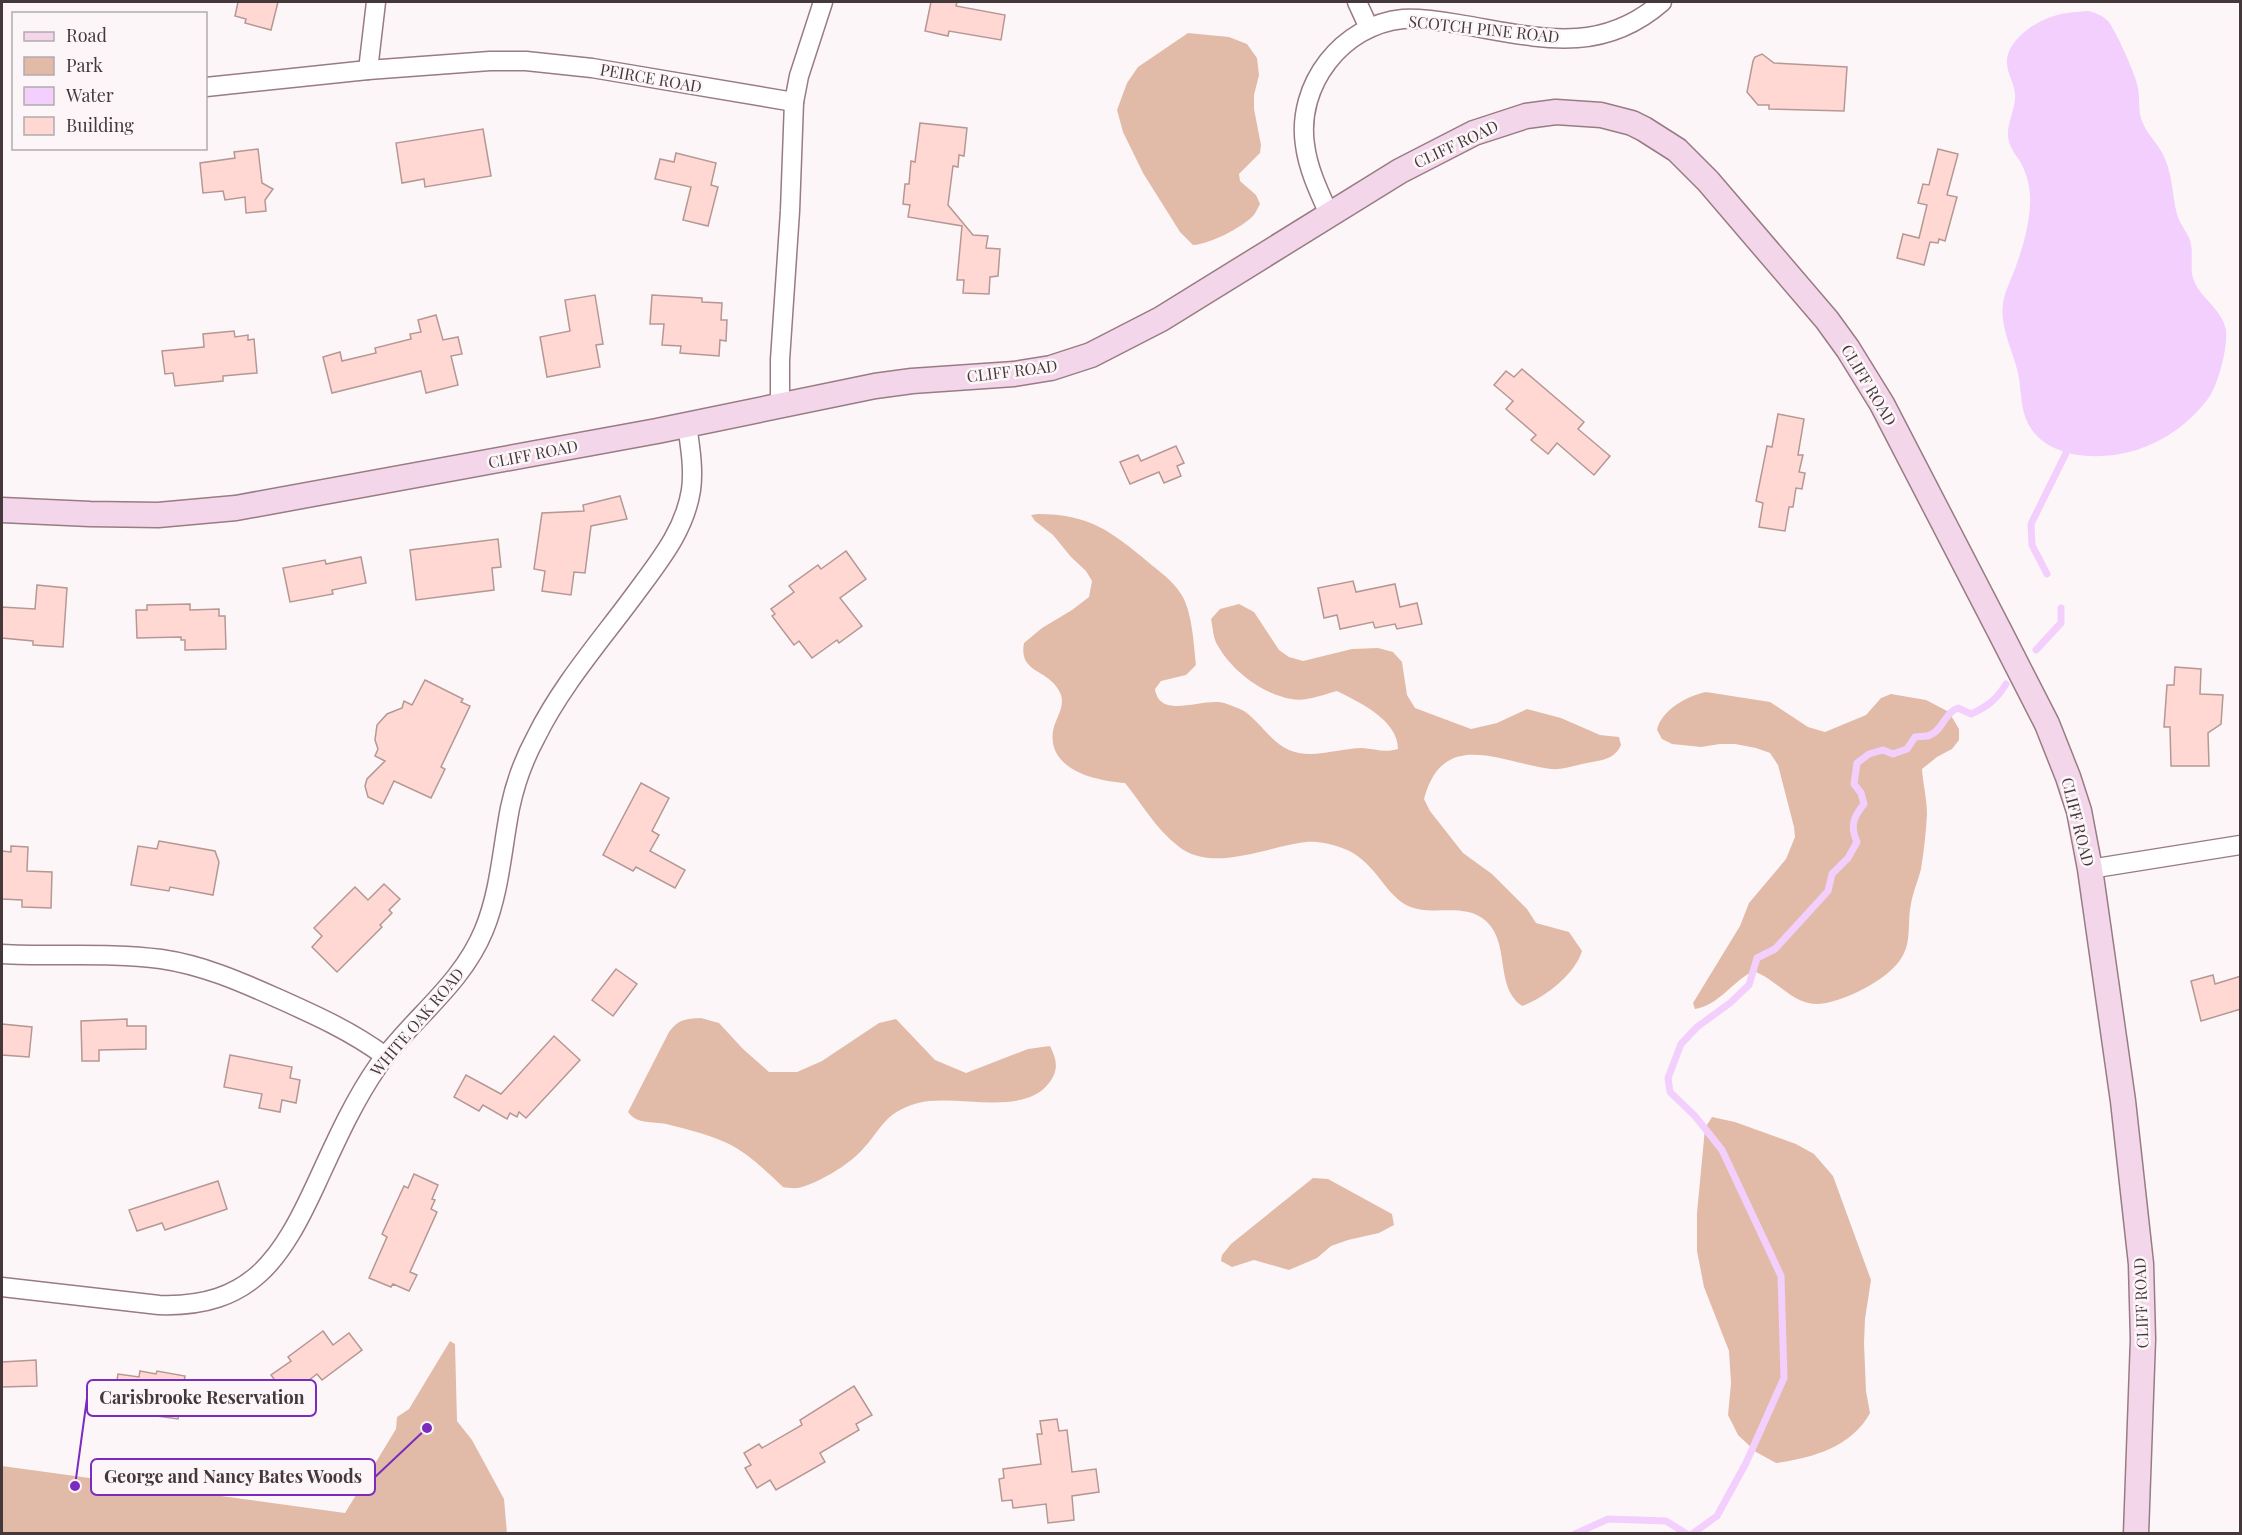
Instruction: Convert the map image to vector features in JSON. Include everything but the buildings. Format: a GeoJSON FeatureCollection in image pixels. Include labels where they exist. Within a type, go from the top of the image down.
{"type":"FeatureCollection","features":[{"type":"Feature","properties":{"kind":"street"},"geometry":{"type":"LineString","coordinates":[[368,70],[376,2]]}},
{"type":"Feature","properties":{"kind":"street"},"geometry":{"type":"LineString","coordinates":[[780,405],[779,372],[790,211],[794,102],[799,76],[823,2]]}},
{"type":"Feature","properties":{"kind":"street"},"geometry":{"type":"LineString","coordinates":[[1357,2],[1369,28]]}},
{"type":"Feature","properties":{"kind":"street","name":"SCOTCH PINE ROAD"},"geometry":{"type":"LineString","coordinates":[[1329,214],[1314,179],[1305,144],[1304,122],[1316,79],[1329,58],[1345,43],[1369,28],[1393,21],[1419,19],[1547,38],[1577,39],[1601,35],[1626,26],[1662,2]]}},
{"type":"Feature","properties":{"kind":"street","name":"PEIRCE ROAD"},"geometry":{"type":"LineString","coordinates":[[207,87],[368,70],[490,61],[541,62],[592,68],[794,102]]}},
{"type":"Feature","properties":{"kind":"street","name":"CLIFF ROAD"},"geometry":{"type":"LineString","coordinates":[[2,510],[158,515],[216,510],[320,494],[687,425],[893,383],[1014,374],[1065,365],[1099,351],[1161,319],[1329,214],[1455,141],[1492,126],[1526,116],[1571,112],[1632,123],[1656,135],[1682,155],[1718,191],[1827,320],[1848,349],[1882,404],[2047,724],[2074,794],[2090,869],[2123,1101],[2141,1264],[2143,1349],[2136,1533]]}},
{"type":"Feature","properties":{"kind":"street","name":"WHITE OAK ROAD"},"geometry":{"type":"LineString","coordinates":[[2,1287],[171,1306],[207,1301],[227,1294],[246,1284],[271,1263],[291,1236],[357,1102],[385,1056],[448,987],[473,953],[493,906],[513,796],[536,736],[567,685],[665,553],[687,507],[691,489],[691,460],[687,425]]}},
{"type":"Feature","properties":{"kind":"street"},"geometry":{"type":"LineString","coordinates":[[2090,869],[2241,845]]}},
{"type":"Feature","properties":{"kind":"street"},"geometry":{"type":"LineString","coordinates":[[2,954],[113,955],[187,963],[234,979],[328,1021],[365,1041],[385,1056]]}},
{"type":"Feature","properties":{"kind":"green space"},"geometry":{"type":"Polygon","coordinates":[[[1188,33],[1229,37],[1247,44],[1257,58],[1259,75],[1254,95],[1254,109],[1261,145],[1260,153],[1239,174],[1240,181],[1256,195],[1260,204],[1253,216],[1225,235],[1193,245],[1180,232],[1143,173],[1123,132],[1117,110],[1127,83],[1138,67],[1188,33]]]}},
{"type":"Feature","properties":{"kind":"green space"},"geometry":{"type":"Polygon","coordinates":[[[1031,515],[1072,517],[1098,526],[1166,576],[1181,594],[1190,618],[1196,665],[1186,675],[1161,681],[1155,689],[1159,699],[1165,704],[1185,706],[1218,702],[1236,707],[1244,711],[1283,746],[1298,753],[1316,754],[1353,748],[1384,751],[1398,749],[1392,729],[1376,713],[1337,691],[1308,699],[1291,699],[1259,687],[1231,664],[1216,643],[1211,619],[1220,609],[1239,604],[1254,612],[1279,650],[1289,657],[1303,661],[1352,649],[1378,648],[1393,652],[1402,662],[1407,695],[1415,708],[1471,729],[1497,723],[1527,709],[1561,718],[1600,735],[1619,737],[1621,745],[1615,754],[1603,760],[1560,769],[1493,757],[1459,756],[1445,763],[1433,777],[1424,799],[1430,811],[1463,853],[1492,874],[1527,909],[1536,923],[1569,932],[1582,951],[1573,968],[1549,991],[1522,1006],[1513,998],[1508,988],[1494,930],[1477,915],[1457,911],[1415,909],[1406,905],[1362,860],[1353,853],[1329,844],[1306,842],[1223,858],[1207,858],[1192,854],[1178,846],[1163,832],[1125,783],[1088,776],[1065,764],[1053,744],[1053,731],[1061,709],[1061,695],[1050,680],[1026,661],[1023,653],[1024,643],[1042,628],[1089,597],[1092,581],[1086,571],[1053,535],[1031,515]]]}},
{"type":"Feature","properties":{"kind":"green space"},"geometry":{"type":"Polygon","coordinates":[[[1706,692],[1770,702],[1808,727],[1825,732],[1866,715],[1881,698],[1891,694],[1926,700],[1949,712],[1959,729],[1959,740],[1952,749],[1922,769],[1927,814],[1921,869],[1911,904],[1905,951],[1887,974],[1864,989],[1826,1003],[1807,1003],[1753,971],[1711,1003],[1695,1009],[1693,1003],[1740,926],[1749,903],[1786,859],[1795,837],[1778,765],[1770,753],[1735,744],[1701,747],[1672,744],[1662,739],[1657,730],[1659,723],[1669,710],[1691,697],[1706,692]]]}},
{"type":"Feature","properties":{"kind":"green space"},"geometry":{"type":"Polygon","coordinates":[[[701,1018],[719,1023],[769,1072],[797,1072],[822,1061],[879,1023],[896,1019],[935,1060],[966,1073],[1028,1049],[1050,1046],[1056,1069],[1049,1083],[1037,1093],[1022,1099],[1006,1102],[933,1101],[906,1107],[889,1118],[865,1147],[838,1170],[802,1187],[783,1187],[751,1158],[729,1144],[682,1128],[641,1121],[628,1112],[669,1032],[683,1020],[701,1018]]]}},
{"type":"Feature","properties":{"kind":"green space"},"geometry":{"type":"Polygon","coordinates":[[[1712,1117],[1735,1122],[1796,1144],[1814,1154],[1833,1176],[1871,1280],[1864,1343],[1866,1391],[1870,1413],[1853,1434],[1830,1449],[1817,1454],[1776,1463],[1756,1452],[1738,1435],[1728,1415],[1731,1383],[1729,1351],[1704,1287],[1697,1251],[1697,1213],[1705,1128],[1712,1117]]]}},
{"type":"Feature","properties":{"kind":"green space"},"geometry":{"type":"Polygon","coordinates":[[[1313,1178],[1328,1179],[1392,1214],[1394,1225],[1379,1233],[1331,1246],[1317,1258],[1289,1270],[1254,1260],[1232,1267],[1221,1261],[1222,1255],[1231,1244],[1313,1178]]]}},
{"type":"Feature","properties":{"kind":"green space"},"geometry":{"type":"Polygon","coordinates":[[[450,1341],[455,1344],[457,1421],[472,1440],[504,1499],[507,1533],[2,1533],[2,1466],[345,1513],[396,1429],[397,1417],[409,1409],[450,1341]]]}},
{"type":"Feature","properties":{"kind":"water"},"geometry":{"type":"Polygon","coordinates":[[[2088,11],[2108,21],[2130,64],[2138,88],[2142,121],[2165,159],[2170,173],[2177,214],[2190,240],[2193,278],[2200,291],[2220,315],[2226,330],[2218,377],[2211,394],[2197,412],[2173,432],[2146,447],[2116,455],[2101,456],[2065,452],[2044,442],[2035,434],[2024,413],[2018,374],[2002,312],[2005,293],[2019,259],[2025,236],[2030,200],[2025,171],[2010,146],[2008,136],[2015,98],[2007,65],[2009,52],[2024,32],[2039,22],[2062,14],[2088,11]]]}},
{"type":"Feature","properties":{"kind":"waterway"},"geometry":{"type":"LineString","coordinates":[[2047,574],[2032,545],[2031,524],[2069,447]]}},
{"type":"Feature","properties":{"kind":"waterway"},"geometry":{"type":"LineString","coordinates":[[2036,650],[2061,623],[2061,608]]}},
{"type":"Feature","properties":{"kind":"waterway"},"geometry":{"type":"LineString","coordinates":[[1692,1534],[1717,1516],[1746,1463],[1784,1378],[1781,1276],[1722,1150],[1695,1116],[1670,1092],[1668,1078],[1681,1044],[1697,1027],[1730,1003],[1749,985],[1757,958],[1775,949],[1828,891],[1832,874],[1848,858],[1857,842],[1854,822],[1864,804],[1861,793],[1854,784],[1857,763],[1869,754],[1883,750],[1893,754],[1907,749],[1915,737],[1934,733],[1954,710],[1958,708],[1971,714],[1987,705],[2006,684]]}},
{"type":"Feature","properties":{"kind":"waterway"},"geometry":{"type":"LineString","coordinates":[[1575,1534],[1608,1519],[1666,1521],[1687,1534]]}},
{"type":"Feature","properties":{"kind":"place","name":"George and Nancy Bates Woods"},"geometry":{"type":"Point","coordinates":[427,1428]}},
{"type":"Feature","properties":{"kind":"place","name":"Carisbrooke Reservation"},"geometry":{"type":"Point","coordinates":[75,1486]}}]}
